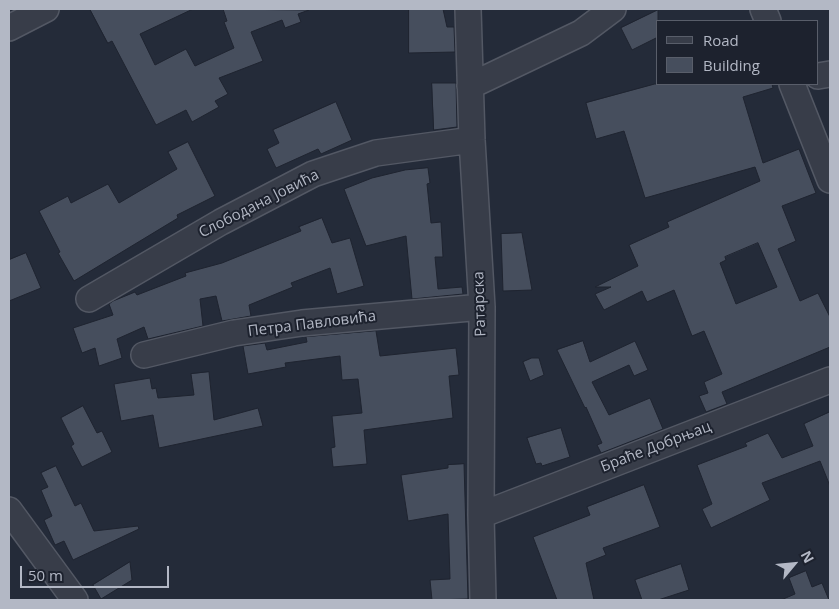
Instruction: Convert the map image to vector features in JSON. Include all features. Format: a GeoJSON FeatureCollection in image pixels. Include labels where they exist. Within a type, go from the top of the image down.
{"type":"FeatureCollection","features":[{"type":"Feature","properties":{"kind":"street"},"geometry":{"type":"LineString","coordinates":[[9,28],[46,9]]}},
{"type":"Feature","properties":{"kind":"street","name":"Ратарска"},"geometry":{"type":"LineString","coordinates":[[468,9],[472,140],[482,306],[481,515],[483,600]]}},
{"type":"Feature","properties":{"kind":"street"},"geometry":{"type":"LineString","coordinates":[[470,86],[581,33],[613,9]]}},
{"type":"Feature","properties":{"kind":"street"},"geometry":{"type":"LineString","coordinates":[[792,85],[830,180]]}},
{"type":"Feature","properties":{"kind":"street","name":"Слободана Јовића"},"geometry":{"type":"LineString","coordinates":[[89,299],[221,222],[313,174],[376,153],[472,140]]}},
{"type":"Feature","properties":{"kind":"street","name":"Петра Павловића"},"geometry":{"type":"LineString","coordinates":[[144,355],[234,333],[302,323],[482,306]]}},
{"type":"Feature","properties":{"kind":"street","name":"Браће Добрњац"},"geometry":{"type":"LineString","coordinates":[[481,515],[830,380]]}},
{"type":"Feature","properties":{"kind":"street"},"geometry":{"type":"LineString","coordinates":[[9,510],[75,600]]}},
{"type":"Feature","properties":{"kind":"building"},"geometry":{"type":"Polygon","coordinates":[[[90,9],[193,9],[140,34],[155,65],[186,49],[195,66],[234,48],[224,22],[227,21],[223,9],[309,10],[298,14],[301,22],[285,28],[282,20],[251,32],[263,61],[219,78],[228,94],[215,101],[219,107],[192,122],[186,110],[156,125],[112,41],[108,43],[90,9]]]}},
{"type":"Feature","properties":{"kind":"building"},"geometry":{"type":"Polygon","coordinates":[[[409,9],[443,9],[447,27],[454,27],[455,52],[409,53],[409,9]]]}},
{"type":"Feature","properties":{"kind":"building"},"geometry":{"type":"Polygon","coordinates":[[[658,10],[656,38],[632,50],[621,28],[658,10]]]}},
{"type":"Feature","properties":{"kind":"building"},"geometry":{"type":"Polygon","coordinates":[[[432,83],[456,83],[457,127],[434,130],[432,83]]]}},
{"type":"Feature","properties":{"kind":"building"},"geometry":{"type":"Polygon","coordinates":[[[655,84],[772,85],[773,88],[743,97],[763,163],[799,149],[816,193],[782,206],[796,241],[778,249],[800,301],[818,293],[830,317],[830,347],[722,392],[727,404],[706,412],[699,396],[708,393],[704,382],[722,374],[704,331],[692,336],[674,290],[647,302],[642,291],[604,310],[595,294],[611,287],[595,287],[638,266],[629,245],[669,227],[667,222],[760,181],[755,167],[645,198],[624,131],[596,139],[586,103],[655,84]],[[758,243],[725,257],[726,260],[720,263],[736,304],[777,287],[758,243]]]}},
{"type":"Feature","properties":{"kind":"building"},"geometry":{"type":"Polygon","coordinates":[[[336,102],[352,140],[321,154],[318,149],[276,168],[267,149],[279,143],[273,130],[336,102]]]}},
{"type":"Feature","properties":{"kind":"building"},"geometry":{"type":"Polygon","coordinates":[[[188,142],[215,196],[177,215],[178,218],[74,281],[58,253],[60,252],[39,211],[68,196],[71,203],[108,184],[119,203],[177,169],[168,152],[188,142]]]}},
{"type":"Feature","properties":{"kind":"building"},"geometry":{"type":"Polygon","coordinates":[[[428,168],[430,183],[427,184],[431,223],[441,222],[443,257],[435,257],[438,289],[462,287],[463,294],[412,299],[406,236],[366,246],[344,189],[372,178],[405,170],[428,168]]]}},
{"type":"Feature","properties":{"kind":"building"},"geometry":{"type":"Polygon","coordinates":[[[322,218],[332,243],[350,238],[364,286],[337,294],[330,268],[291,283],[293,287],[249,305],[251,316],[222,321],[216,296],[200,299],[203,326],[148,339],[144,327],[117,339],[122,358],[99,366],[95,348],[82,353],[73,328],[113,315],[109,304],[113,301],[135,292],[137,295],[186,276],[185,273],[222,263],[301,231],[299,227],[322,218]]]}},
{"type":"Feature","properties":{"kind":"building"},"geometry":{"type":"Polygon","coordinates":[[[522,233],[532,290],[503,291],[501,234],[522,233]]]}},
{"type":"Feature","properties":{"kind":"building"},"geometry":{"type":"Polygon","coordinates":[[[26,253],[41,288],[9,301],[9,260],[26,253]]]}},
{"type":"Feature","properties":{"kind":"building"},"geometry":{"type":"Polygon","coordinates":[[[376,331],[380,356],[456,348],[459,375],[449,376],[453,418],[364,430],[367,464],[333,467],[331,448],[335,447],[332,416],[362,413],[358,379],[342,380],[340,356],[285,363],[286,367],[248,374],[243,346],[265,343],[267,350],[307,342],[306,337],[376,331]]]}},
{"type":"Feature","properties":{"kind":"building"},"geometry":{"type":"Polygon","coordinates":[[[583,341],[590,362],[635,341],[648,370],[634,376],[629,365],[592,382],[609,415],[650,398],[663,429],[601,453],[597,445],[602,443],[557,350],[583,341]]]}},
{"type":"Feature","properties":{"kind":"building"},"geometry":{"type":"Polygon","coordinates":[[[532,358],[539,358],[544,375],[530,381],[523,362],[532,358]]]}},
{"type":"Feature","properties":{"kind":"building"},"geometry":{"type":"Polygon","coordinates":[[[209,372],[214,420],[258,408],[263,426],[159,448],[153,415],[121,421],[114,384],[150,378],[152,389],[156,388],[158,398],[194,395],[191,374],[209,372]]]}},
{"type":"Feature","properties":{"kind":"building"},"geometry":{"type":"Polygon","coordinates":[[[83,406],[97,433],[102,431],[112,452],[82,467],[71,446],[74,444],[61,418],[83,406]]]}},
{"type":"Feature","properties":{"kind":"building"},"geometry":{"type":"Polygon","coordinates":[[[830,412],[830,486],[820,461],[762,483],[770,500],[711,528],[702,509],[712,504],[697,465],[747,446],[745,443],[768,433],[782,458],[813,446],[804,424],[830,412]]]}},
{"type":"Feature","properties":{"kind":"building"},"geometry":{"type":"Polygon","coordinates":[[[561,428],[570,457],[542,466],[541,463],[536,464],[527,438],[561,428]]]}},
{"type":"Feature","properties":{"kind":"building"},"geometry":{"type":"Polygon","coordinates":[[[464,464],[468,599],[432,600],[430,580],[450,579],[448,514],[408,521],[401,475],[448,468],[448,465],[464,464]]]}},
{"type":"Feature","properties":{"kind":"building"},"geometry":{"type":"Polygon","coordinates":[[[56,466],[75,506],[81,503],[94,531],[138,526],[139,529],[73,560],[64,541],[55,545],[44,520],[52,516],[41,490],[48,487],[41,473],[56,466]]]}},
{"type":"Feature","properties":{"kind":"building"},"geometry":{"type":"Polygon","coordinates":[[[644,485],[660,527],[603,548],[606,555],[586,563],[594,600],[557,600],[533,537],[590,515],[587,507],[644,485]]]}},
{"type":"Feature","properties":{"kind":"building"},"geometry":{"type":"Polygon","coordinates":[[[130,562],[132,580],[101,599],[93,585],[130,562]]]}},
{"type":"Feature","properties":{"kind":"building"},"geometry":{"type":"Polygon","coordinates":[[[681,564],[689,590],[658,600],[642,600],[635,580],[681,564]]]}},
{"type":"Feature","properties":{"kind":"building"},"geometry":{"type":"Polygon","coordinates":[[[806,571],[812,587],[822,583],[829,600],[781,600],[795,594],[789,578],[806,571]]]}}]}
